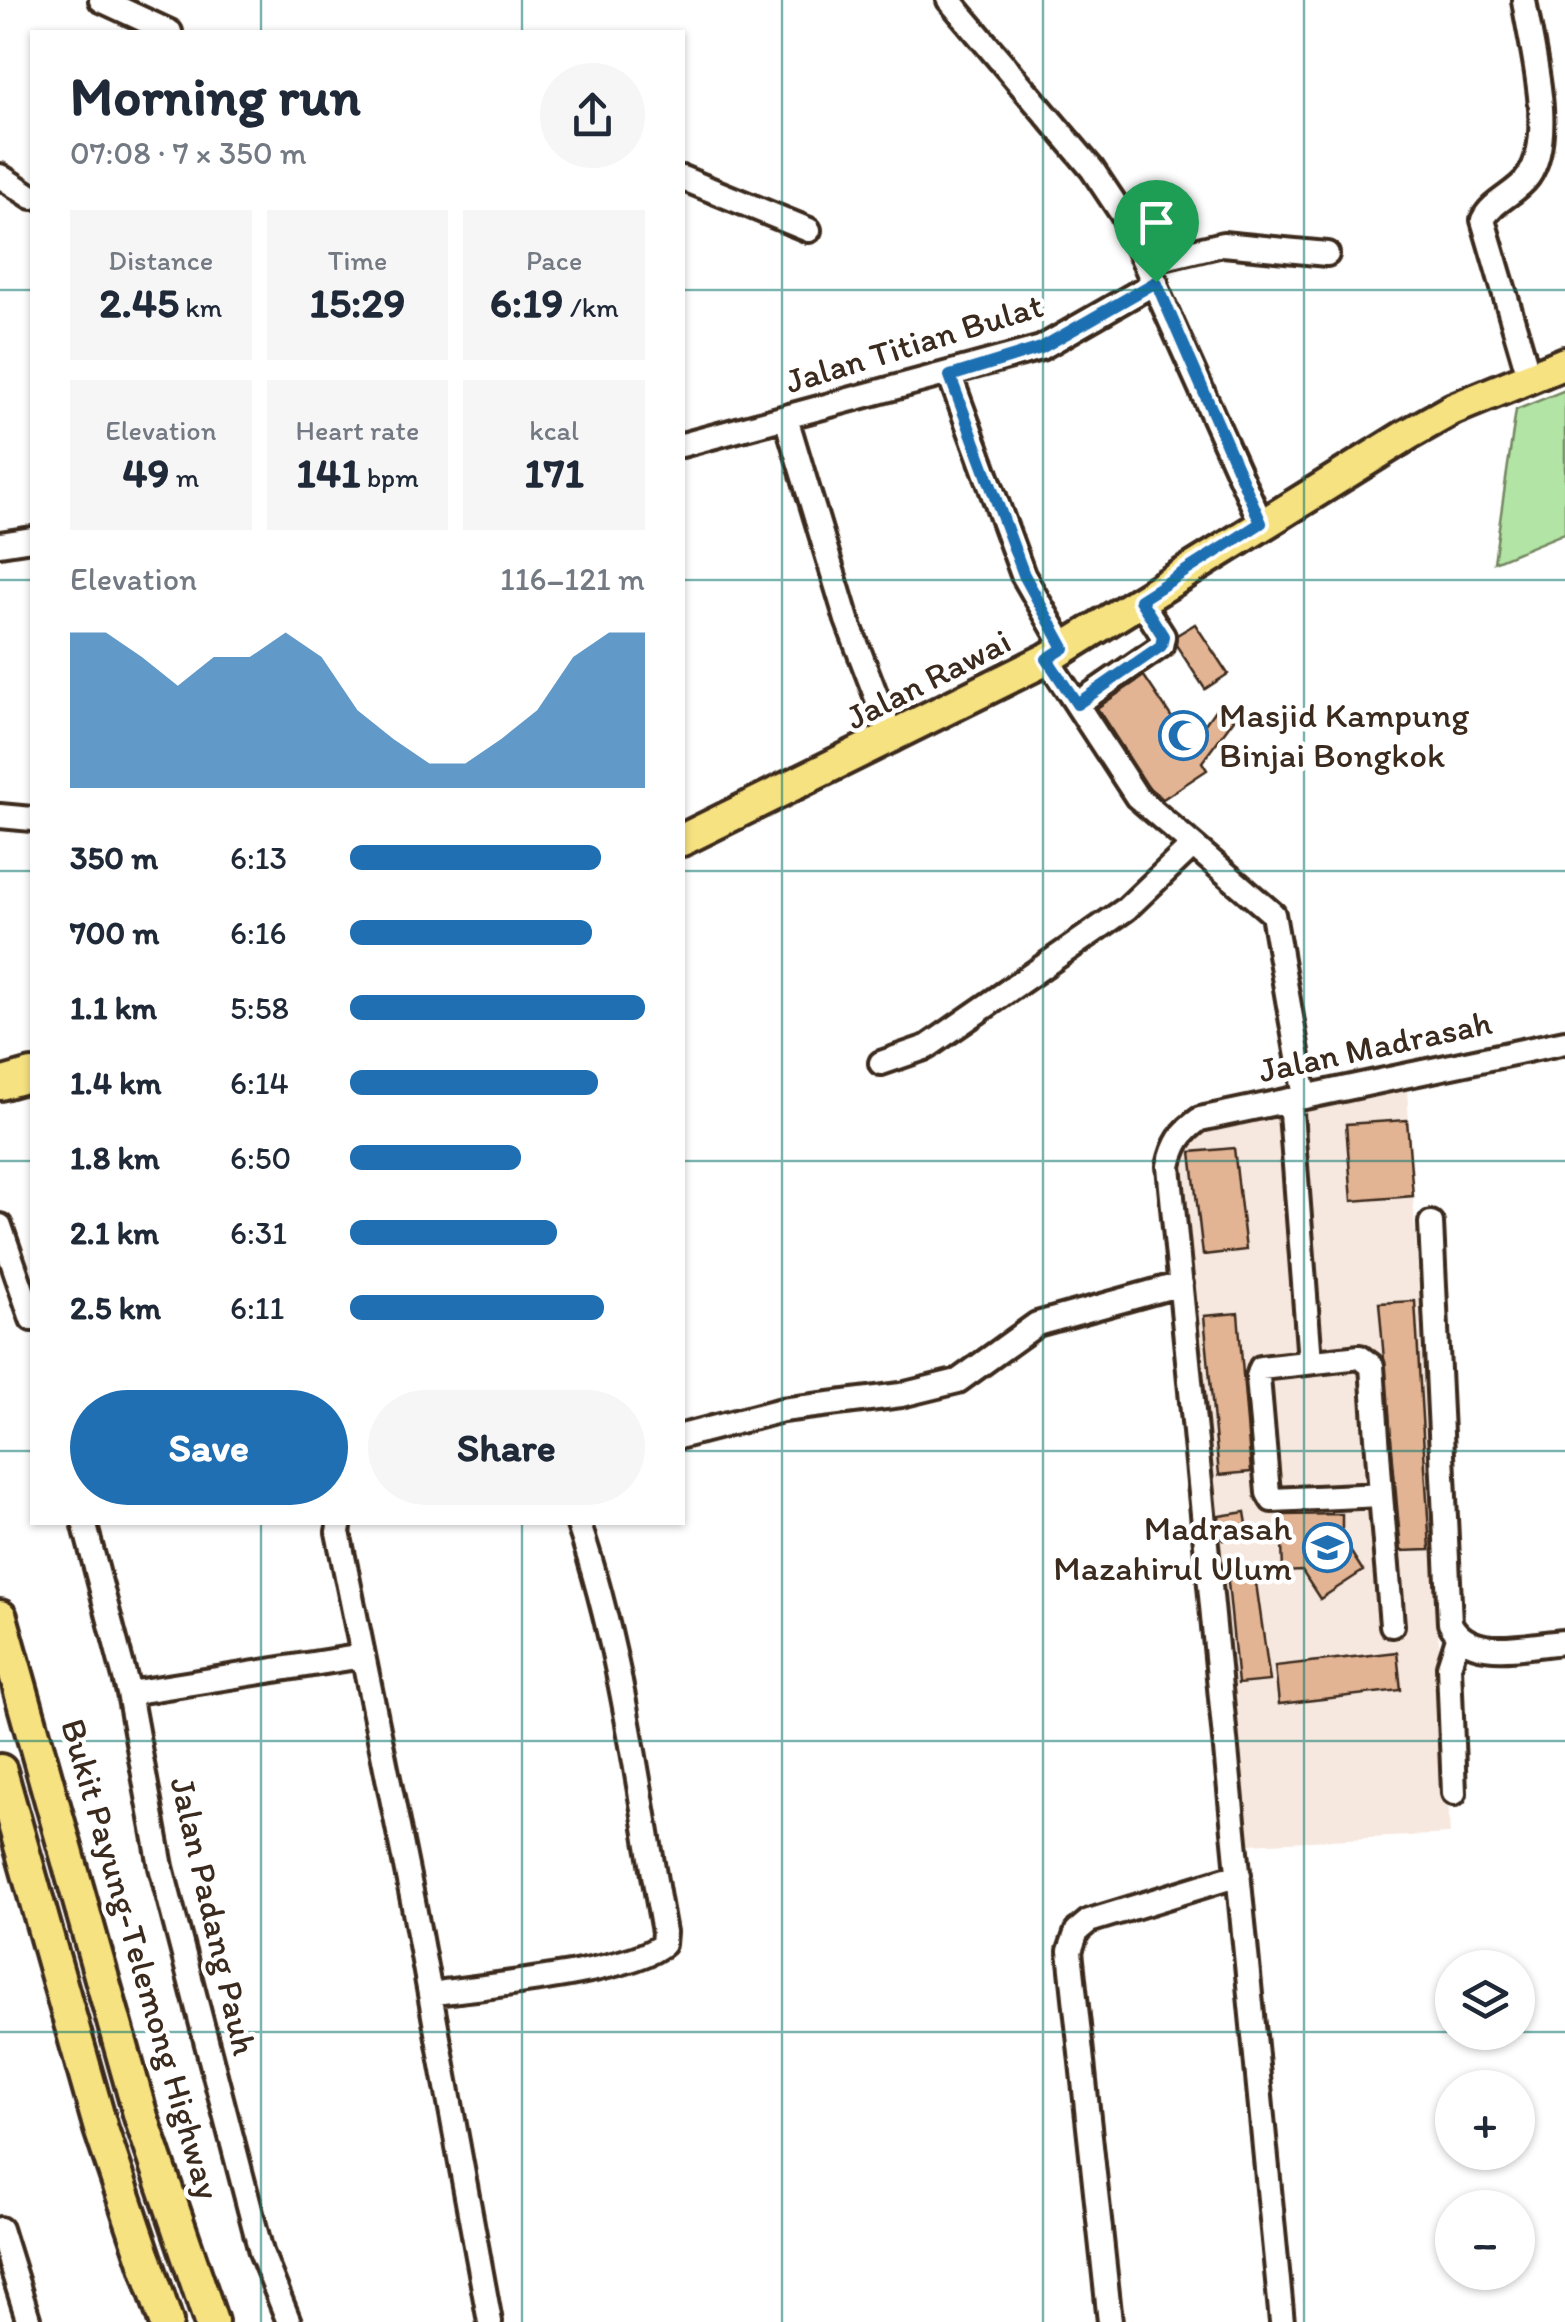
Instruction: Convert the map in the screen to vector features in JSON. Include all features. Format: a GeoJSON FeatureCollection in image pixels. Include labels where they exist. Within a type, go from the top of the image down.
{"type":"FeatureCollection","features":[{"type":"Feature","properties":{"kind":"highway","name":"Bukit Payung-Telemong Highway"},"geometry":{"type":"LineString","coordinates":[[0,1617],[141,2117],[210,2322]]}},
{"type":"Feature","properties":{"kind":"highway"},"geometry":{"type":"LineString","coordinates":[[0,1771],[101,2129],[166,2322]]}},
{"type":"Feature","properties":{"kind":"main road","name":"Jalan Rawai"},"geometry":{"type":"LineString","coordinates":[[685,839],[893,740],[1056,654],[1261,523],[1453,409],[1565,363]]}},
{"type":"Feature","properties":{"kind":"main road"},"geometry":{"type":"LineString","coordinates":[[0,1084],[30,1076]]}},
{"type":"Feature","properties":{"kind":"street"},"geometry":{"type":"LineString","coordinates":[[100,0],[166,30]]}},
{"type":"Feature","properties":{"kind":"street"},"geometry":{"type":"LineString","coordinates":[[949,0],[1092,169],[1152,272],[1261,523]]}},
{"type":"Feature","properties":{"kind":"street"},"geometry":{"type":"LineString","coordinates":[[1524,0],[1541,144],[1527,179],[1491,208],[1484,220],[1529,376]]}},
{"type":"Feature","properties":{"kind":"street"},"geometry":{"type":"LineString","coordinates":[[0,176],[30,196]]}},
{"type":"Feature","properties":{"kind":"street"},"geometry":{"type":"LineString","coordinates":[[685,179],[809,230]]}},
{"type":"Feature","properties":{"kind":"street","name":"Jalan Titian Bulat"},"geometry":{"type":"LineString","coordinates":[[685,444],[950,376],[1041,348],[1152,272],[1224,244],[1327,254]]}},
{"type":"Feature","properties":{"kind":"street"},"geometry":{"type":"LineString","coordinates":[[950,376],[1077,704],[1138,797],[1273,914],[1297,1098],[1310,1361]]}},
{"type":"Feature","properties":{"kind":"street"},"geometry":{"type":"LineString","coordinates":[[786,418],[847,620],[893,740]]}},
{"type":"Feature","properties":{"kind":"street"},"geometry":{"type":"LineString","coordinates":[[0,544],[30,539]]}},
{"type":"Feature","properties":{"kind":"street"},"geometry":{"type":"LineString","coordinates":[[1077,704],[1161,646],[1163,636],[1140,600]]}},
{"type":"Feature","properties":{"kind":"street"},"geometry":{"type":"LineString","coordinates":[[0,816],[30,819]]}},
{"type":"Feature","properties":{"kind":"street"},"geometry":{"type":"LineString","coordinates":[[881,1063],[927,1047],[1110,920],[1192,846]]}},
{"type":"Feature","properties":{"kind":"street","name":"Jalan Madrasah"},"geometry":{"type":"LineString","coordinates":[[1181,1284],[1170,1166],[1183,1131],[1200,1119],[1565,1042]]}},
{"type":"Feature","properties":{"kind":"street"},"geometry":{"type":"LineString","coordinates":[[1431,1223],[1450,1623],[1458,1638],[1476,1648],[1565,1642]]}},
{"type":"Feature","properties":{"kind":"street"},"geometry":{"type":"LineString","coordinates":[[0,1226],[30,1312]]}},
{"type":"Feature","properties":{"kind":"street"},"geometry":{"type":"LineString","coordinates":[[685,1435],[782,1410],[901,1395],[958,1381],[1038,1324],[1181,1284],[1282,2322]]}},
{"type":"Feature","properties":{"kind":"street"},"geometry":{"type":"LineString","coordinates":[[1381,1494],[1278,1502],[1269,1497],[1259,1372],[1269,1364],[1360,1357],[1371,1362],[1392,1625]]}},
{"type":"Feature","properties":{"kind":"street","name":"Jalan Padang Pauh"},"geometry":{"type":"LineString","coordinates":[[85,1525],[129,1693],[161,1866],[261,2252],[289,2322]]}},
{"type":"Feature","properties":{"kind":"street"},"geometry":{"type":"LineString","coordinates":[[339,1525],[490,2322]]}},
{"type":"Feature","properties":{"kind":"street"},"geometry":{"type":"LineString","coordinates":[[430,1994],[640,1958],[662,1944],[664,1932],[612,1654],[596,1575],[579,1525]]}},
{"type":"Feature","properties":{"kind":"street"},"geometry":{"type":"LineString","coordinates":[[1454,1793],[1449,1666],[1458,1638]]}},
{"type":"Feature","properties":{"kind":"street"},"geometry":{"type":"LineString","coordinates":[[129,1693],[364,1656]]}},
{"type":"Feature","properties":{"kind":"street"},"geometry":{"type":"LineString","coordinates":[[1110,2322],[1070,1951],[1072,1940],[1089,1921],[1238,1875]]}},
{"type":"Feature","properties":{"kind":"street"},"geometry":{"type":"LineString","coordinates":[[0,2229],[29,2322]]}},
{"type":"Feature","properties":{"kind":"shaded area","name":"Madrasah Mazahirul Ulum"},"geometry":{"type":"Polygon","coordinates":[[[1407,1088],[1450,1834],[1249,1844],[1183,1167],[1193,1140],[1205,1131],[1407,1088]]]}},
{"type":"Feature","properties":{"kind":"green space"},"geometry":{"type":"Polygon","coordinates":[[[1565,390],[1565,533],[1494,562],[1516,410],[1565,390]]]}},
{"type":"Feature","properties":{"kind":"building"},"geometry":{"type":"Polygon","coordinates":[[[1195,624],[1228,674],[1205,689],[1176,645],[1177,635],[1195,624]]]}},
{"type":"Feature","properties":{"kind":"building"},"geometry":{"type":"Polygon","coordinates":[[[1144,676],[1190,745],[1217,707],[1234,719],[1202,762],[1207,770],[1163,799],[1148,787],[1097,708],[1144,676]]]}},
{"type":"Feature","properties":{"kind":"building"},"geometry":{"type":"Polygon","coordinates":[[[1407,1120],[1413,1196],[1352,1201],[1346,1124],[1407,1120]]]}},
{"type":"Feature","properties":{"kind":"building"},"geometry":{"type":"Polygon","coordinates":[[[1234,1148],[1246,1250],[1203,1255],[1191,1152],[1234,1148]]]}},
{"type":"Feature","properties":{"kind":"building"},"geometry":{"type":"Polygon","coordinates":[[[1415,1301],[1430,1550],[1401,1551],[1379,1303],[1415,1301]]]}},
{"type":"Feature","properties":{"kind":"building"},"geometry":{"type":"Polygon","coordinates":[[[1238,1313],[1251,1472],[1219,1475],[1204,1316],[1238,1313]]]}},
{"type":"Feature","properties":{"kind":"building"},"geometry":{"type":"Polygon","coordinates":[[[1245,1512],[1249,1536],[1223,1540],[1219,1516],[1245,1512]]]}},
{"type":"Feature","properties":{"kind":"building"},"geometry":{"type":"Polygon","coordinates":[[[1342,1514],[1342,1538],[1363,1571],[1320,1599],[1302,1571],[1283,1572],[1281,1515],[1342,1514]]]}},
{"type":"Feature","properties":{"kind":"building"},"geometry":{"type":"Polygon","coordinates":[[[1254,1569],[1270,1681],[1238,1684],[1227,1572],[1254,1569]]]}},
{"type":"Feature","properties":{"kind":"building"},"geometry":{"type":"Polygon","coordinates":[[[1397,1652],[1401,1690],[1279,1704],[1275,1666],[1397,1652]]]}},
{"type":"Feature","properties":{"kind":"place","name":"Masjid Kampung Binjai Bongkok"},"geometry":{"type":"Point","coordinates":[1184,735]}},
{"type":"Feature","properties":{"kind":"place","name":"Madrasah Mazahirul Ulum"},"geometry":{"type":"Point","coordinates":[1327,1548]}},
{"type":"Feature","properties":{"kind":"route"},"geometry":{"type":"LineString","coordinates":[[1156,282],[1261,523],[1140,600],[1163,636],[1161,646],[1077,704],[1047,659],[1064,648],[1024,575],[950,376],[1041,348],[1156,282]]}}]}
